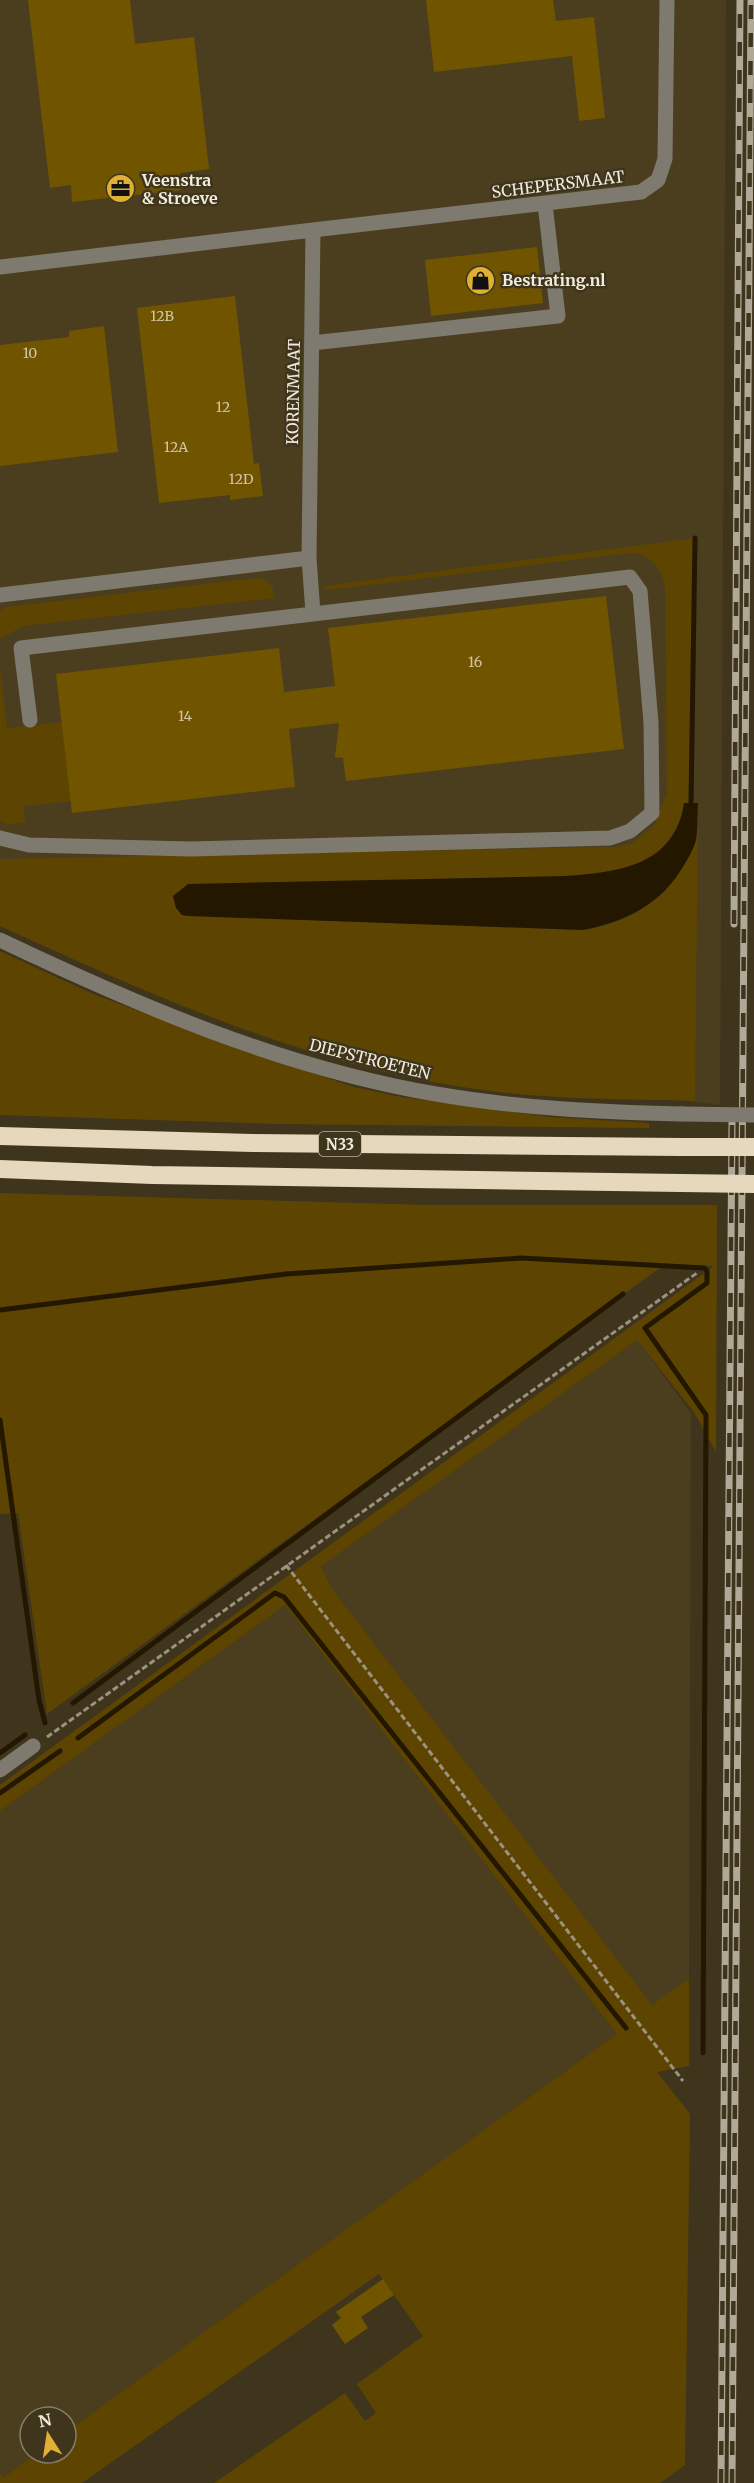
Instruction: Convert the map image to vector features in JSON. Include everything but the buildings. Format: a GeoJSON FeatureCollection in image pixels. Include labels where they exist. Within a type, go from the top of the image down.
{"type":"FeatureCollection","features":[{"type":"Feature","properties":{"kind":"highway","name":"N33"},"geometry":{"type":"LineString","coordinates":[[0,1136],[252,1143],[754,1147]]}},
{"type":"Feature","properties":{"kind":"highway","name":"N33"},"geometry":{"type":"LineString","coordinates":[[0,1169],[153,1175],[754,1184]]}},
{"type":"Feature","properties":{"kind":"street","name":"SCHEPERSMAAT"},"geometry":{"type":"LineString","coordinates":[[313,230],[641,192],[658,180],[665,159],[666,0]]}},
{"type":"Feature","properties":{"kind":"street"},"geometry":{"type":"LineString","coordinates":[[312,343],[558,316],[545,204]]}},
{"type":"Feature","properties":{"kind":"street"},"geometry":{"type":"LineString","coordinates":[[0,267],[313,230]]}},
{"type":"Feature","properties":{"kind":"street","name":"KORENMAAT"},"geometry":{"type":"LineString","coordinates":[[313,230],[309,558],[313,613]]}},
{"type":"Feature","properties":{"kind":"street"},"geometry":{"type":"LineString","coordinates":[[0,595],[309,558]]}},
{"type":"Feature","properties":{"kind":"street"},"geometry":{"type":"LineString","coordinates":[[0,838],[29,845],[191,849],[610,838],[630,831],[652,813],[651,723],[640,591],[630,577],[21,648],[30,720]]}},
{"type":"Feature","properties":{"kind":"street","name":"DIEPSTROETEN"},"geometry":{"type":"LineString","coordinates":[[0,940],[198,1028],[274,1053],[435,1094],[592,1112],[754,1115]]}},
{"type":"Feature","properties":{"kind":"street"},"geometry":{"type":"LineString","coordinates":[[0,1174],[35,1171]]}},
{"type":"Feature","properties":{"kind":"street"},"geometry":{"type":"LineString","coordinates":[[0,1770],[33,1746]]}},
{"type":"Feature","properties":{"kind":"path"},"geometry":{"type":"LineString","coordinates":[[33,1746],[697,1273]]}},
{"type":"Feature","properties":{"kind":"path"},"geometry":{"type":"LineString","coordinates":[[286,1565],[683,2081]]}},
{"type":"Feature","properties":{"kind":"shaded area"},"geometry":{"type":"Polygon","coordinates":[[[0,0],[726,0],[720,1105],[441,1072],[0,918],[0,0]]]}},
{"type":"Feature","properties":{"kind":"shaded area"},"geometry":{"type":"Polygon","coordinates":[[[695,538],[691,802],[684,803],[675,830],[663,847],[647,860],[639,865],[607,873],[182,915],[583,930],[608,925],[635,914],[664,893],[695,842],[698,803],[695,1101],[523,1095],[434,1082],[369,1068],[243,1029],[120,980],[0,926],[0,859],[615,847],[631,844],[655,825],[667,792],[665,588],[664,581],[654,563],[643,556],[629,553],[328,590],[323,586],[695,538]]]}},
{"type":"Feature","properties":{"kind":"shaded area"},"geometry":{"type":"Polygon","coordinates":[[[256,578],[265,579],[269,583],[274,598],[23,626],[0,639],[0,610],[7,607],[256,578]]]}},
{"type":"Feature","properties":{"kind":"shaded area"},"geometry":{"type":"Polygon","coordinates":[[[0,669],[7,728],[62,722],[71,801],[24,806],[25,822],[8,825],[0,821],[0,669]]]}},
{"type":"Feature","properties":{"kind":"shaded area"},"geometry":{"type":"Polygon","coordinates":[[[684,803],[698,803],[697,835],[686,862],[675,879],[653,901],[641,909],[613,922],[583,930],[188,916],[182,915],[176,908],[173,896],[188,884],[566,876],[605,872],[641,862],[656,853],[669,840],[678,824],[684,803]]]}},
{"type":"Feature","properties":{"kind":"shaded area"},"geometry":{"type":"Polygon","coordinates":[[[0,951],[93,994],[250,1052],[354,1087],[401,1097],[550,1117],[649,1123],[649,1128],[278,1124],[0,1115],[0,951]]]}},
{"type":"Feature","properties":{"kind":"shaded area"},"geometry":{"type":"Polygon","coordinates":[[[0,1193],[428,1205],[717,1205],[716,1452],[694,1412],[637,1340],[321,1566],[333,1590],[652,2005],[689,1979],[689,2066],[657,2072],[690,2114],[685,2465],[660,2483],[214,2483],[345,2393],[365,2421],[376,2413],[357,2384],[423,2336],[379,2274],[82,2483],[0,2483],[0,2474],[3,2478],[21,2465],[78,2465],[78,2423],[617,2034],[285,1605],[0,1811],[0,1785],[714,1266],[665,1264],[47,1714],[18,1513],[0,1514],[0,1193]]]}},
{"type":"Feature","properties":{"kind":"shaded area"},"geometry":{"type":"Polygon","coordinates":[[[637,1340],[691,1413],[689,1979],[652,2006],[333,1590],[321,1565],[637,1340]]]}},
{"type":"Feature","properties":{"kind":"shaded area"},"geometry":{"type":"Polygon","coordinates":[[[285,1605],[617,2034],[78,2423],[78,2405],[18,2405],[18,2465],[21,2465],[3,2478],[0,2474],[0,1811],[285,1605]]]}},
{"type":"Feature","properties":{"kind":"waterway"},"geometry":{"type":"LineString","coordinates":[[691,802],[695,538]]}},
{"type":"Feature","properties":{"kind":"waterway"},"geometry":{"type":"LineString","coordinates":[[0,1310],[286,1274],[521,1258],[704,1268],[707,1271],[707,1283],[645,1328],[706,1415],[703,2053]]}},
{"type":"Feature","properties":{"kind":"waterway"},"geometry":{"type":"LineString","coordinates":[[73,1703],[623,1294]]}},
{"type":"Feature","properties":{"kind":"waterway"},"geometry":{"type":"LineString","coordinates":[[0,1420],[39,1700],[45,1723]]}},
{"type":"Feature","properties":{"kind":"waterway"},"geometry":{"type":"LineString","coordinates":[[78,1738],[275,1593],[284,1597],[626,2028]]}},
{"type":"Feature","properties":{"kind":"waterway"},"geometry":{"type":"LineString","coordinates":[[0,1753],[25,1735]]}},
{"type":"Feature","properties":{"kind":"waterway"},"geometry":{"type":"LineString","coordinates":[[0,1793],[60,1751]]}},
{"type":"Feature","properties":{"kind":"railway"},"geometry":{"type":"LineString","coordinates":[[734,924],[740,0]]}},
{"type":"Feature","properties":{"kind":"railway"},"geometry":{"type":"LineString","coordinates":[[732,2483],[751,0]]}},
{"type":"Feature","properties":{"kind":"railway"},"geometry":{"type":"LineString","coordinates":[[721,2483],[732,1122]]}},
{"type":"Feature","properties":{"kind":"place","name":"Veenstra & Stroeve"},"geometry":{"type":"Point","coordinates":[121,189]}},
{"type":"Feature","properties":{"kind":"place","name":"Bestrating.nl"},"geometry":{"type":"Point","coordinates":[481,280]}}]}
